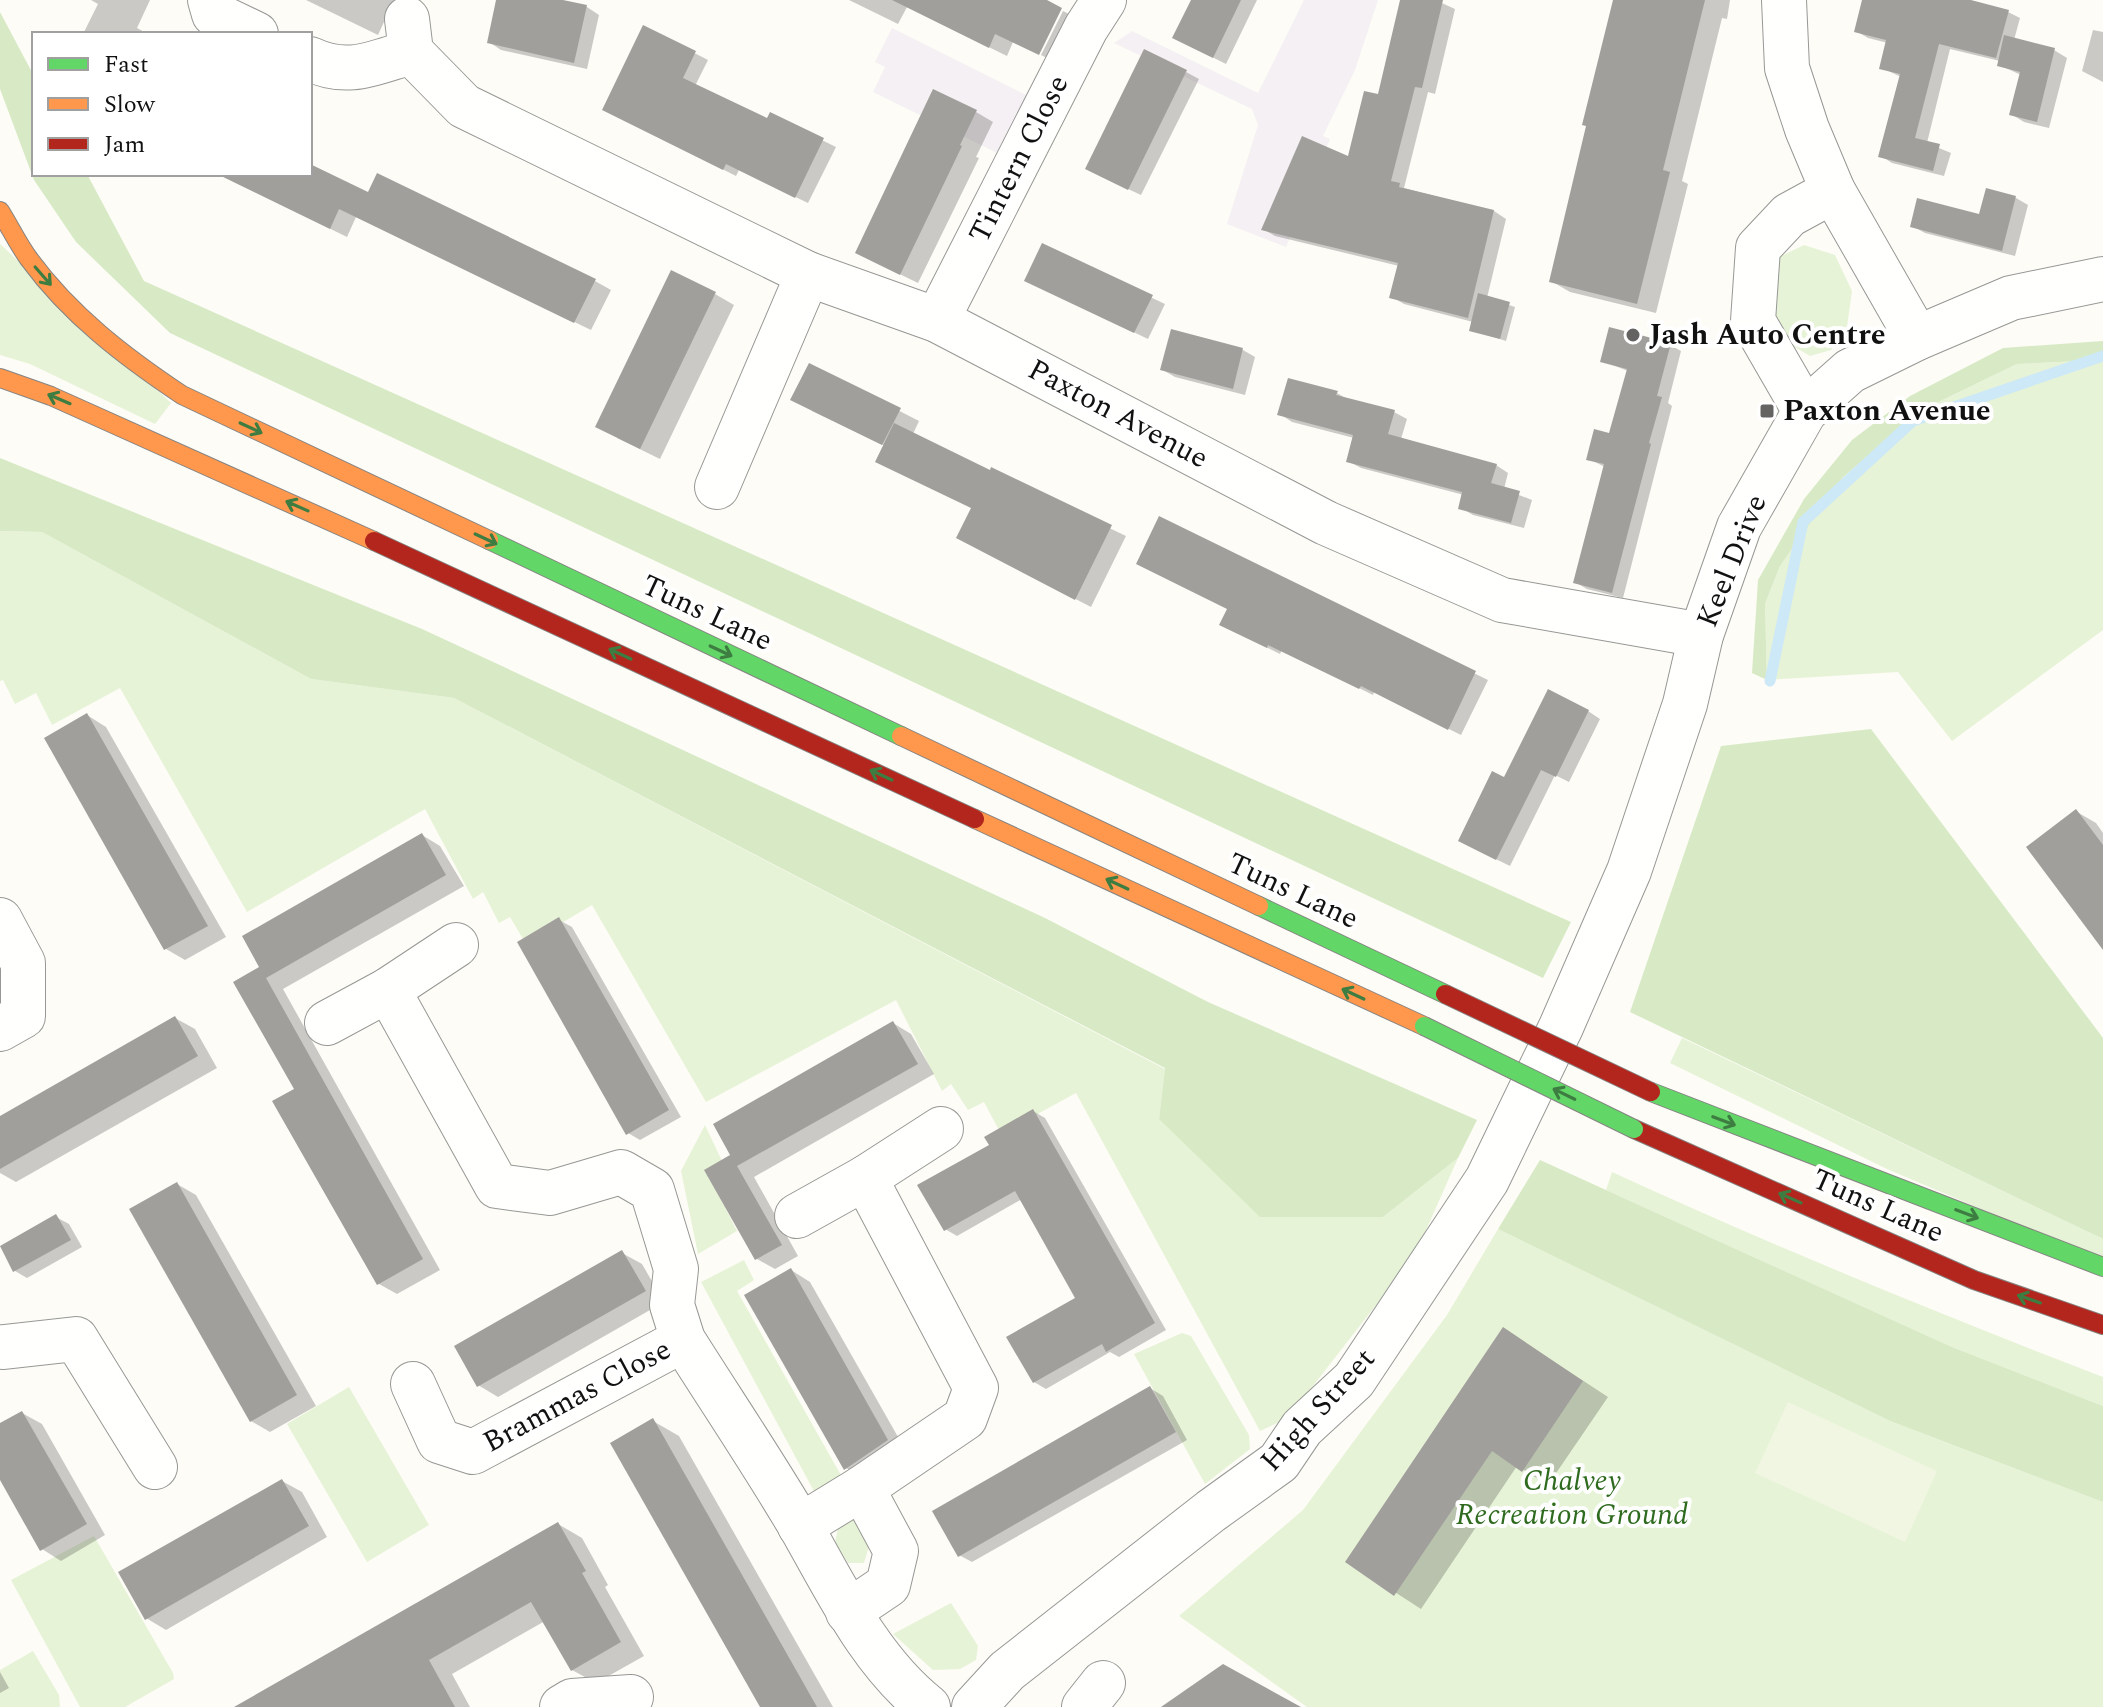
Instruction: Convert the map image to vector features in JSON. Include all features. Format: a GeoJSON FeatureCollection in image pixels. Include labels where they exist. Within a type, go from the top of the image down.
{"type":"FeatureCollection","features":[{"type":"Feature","properties":{"kind":"main road","name":"Tuns Lane"},"geometry":{"type":"LineString","coordinates":[[0,211],[31,262],[74,312],[127,359],[182,395],[1651,1092],[2103,1267]]}},
{"type":"Feature","properties":{"kind":"main road","name":"Tuns Lane"},"geometry":{"type":"LineString","coordinates":[[0,378],[64,401],[368,538],[1424,1026],[1634,1129],[1974,1280],[2103,1325]]}},
{"type":"Feature","properties":{"kind":"street"},"geometry":{"type":"LineString","coordinates":[[210,0],[214,14],[252,32]]}},
{"type":"Feature","properties":{"kind":"street","name":"Tintern Close"},"geometry":{"type":"LineString","coordinates":[[937,320],[1086,28],[1104,0]]}},
{"type":"Feature","properties":{"kind":"street"},"geometry":{"type":"LineString","coordinates":[[1784,0],[1787,68],[1807,129],[1833,191],[1917,338]]}},
{"type":"Feature","properties":{"kind":"street","name":"Paxton Avenue"},"geometry":{"type":"LineString","coordinates":[[312,60],[330,68],[350,69],[409,36],[464,106],[808,274],[937,320],[1326,523],[1502,600],[1701,635]]}},
{"type":"Feature","properties":{"kind":"street"},"geometry":{"type":"LineString","coordinates":[[1805,411],[1753,321],[1758,248],[1789,215],[1833,191]]}},
{"type":"Feature","properties":{"kind":"street"},"geometry":{"type":"LineString","coordinates":[[717,487],[808,274]]}},
{"type":"Feature","properties":{"kind":"street","name":"Keel Drive"},"geometry":{"type":"LineString","coordinates":[[1561,1027],[1629,871],[1685,704],[1701,635],[1739,527],[1805,411],[1850,371],[1917,338],[2011,298],[2103,279]]}},
{"type":"Feature","properties":{"kind":"street"},"geometry":{"type":"LineString","coordinates":[[0,920],[23,963],[23,1016],[0,1029]]}},
{"type":"Feature","properties":{"kind":"street"},"geometry":{"type":"LineString","coordinates":[[327,1023],[388,990],[456,945]]}},
{"type":"Feature","properties":{"kind":"street"},"geometry":{"type":"LineString","coordinates":[[388,990],[497,1186],[550,1193],[621,1172],[652,1190],[676,1269],[672,1305],[683,1340],[800,1526],[848,1612],[907,1691],[928,1707]]}},
{"type":"Feature","properties":{"kind":"street","name":"High Street"},"geometry":{"type":"LineString","coordinates":[[974,1707],[1007,1671],[1211,1511],[1279,1462],[1302,1428],[1354,1380],[1487,1180],[1561,1027]]}},
{"type":"Feature","properties":{"kind":"street"},"geometry":{"type":"LineString","coordinates":[[797,1216],[865,1178],[941,1129]]}},
{"type":"Feature","properties":{"kind":"street"},"geometry":{"type":"LineString","coordinates":[[800,1526],[965,1418],[976,1388],[865,1178]]}},
{"type":"Feature","properties":{"kind":"street"},"geometry":{"type":"LineString","coordinates":[[1,1343],[76,1339],[155,1467]]}},
{"type":"Feature","properties":{"kind":"street","name":"Brammas Close"},"geometry":{"type":"LineString","coordinates":[[413,1384],[439,1441],[473,1452],[683,1340]]}},
{"type":"Feature","properties":{"kind":"street"},"geometry":{"type":"LineString","coordinates":[[848,1612],[888,1585],[896,1551],[862,1488]]}},
{"type":"Feature","properties":{"kind":"street"},"geometry":{"type":"LineString","coordinates":[[562,1707],[572,1701],[631,1697]]}},
{"type":"Feature","properties":{"kind":"shaded area"},"geometry":{"type":"Polygon","coordinates":[[[1304,0],[1378,0],[1355,70],[1323,136],[1330,139],[1286,247],[1227,224],[1258,125],[1252,109],[1114,43],[1132,31],[1258,93],[1304,0]]]}},
{"type":"Feature","properties":{"kind":"shaded area"},"geometry":{"type":"Polygon","coordinates":[[[892,28],[1028,96],[999,154],[873,92],[885,67],[875,62],[892,28]]]}},
{"type":"Feature","properties":{"kind":"green space"},"geometry":{"type":"Polygon","coordinates":[[[0,12],[32,72],[32,175],[0,89],[0,12]]]}},
{"type":"Feature","properties":{"kind":"green space"},"geometry":{"type":"Polygon","coordinates":[[[33,176],[88,176],[144,281],[1571,922],[1543,978],[170,333],[76,242],[33,176]]]}},
{"type":"Feature","properties":{"kind":"green space"},"geometry":{"type":"Polygon","coordinates":[[[0,244],[171,403],[155,424],[30,364],[0,355],[0,244]]]}},
{"type":"Feature","properties":{"kind":"green space"},"geometry":{"type":"Polygon","coordinates":[[[1804,245],[1835,255],[1852,291],[1847,327],[1831,350],[1810,356],[1788,343],[1775,318],[1775,259],[1804,245]]]}},
{"type":"Feature","properties":{"kind":"green space"},"geometry":{"type":"Polygon","coordinates":[[[2103,341],[2103,360],[2017,364],[1924,409],[1843,477],[1780,566],[1765,604],[1767,680],[1752,673],[1758,580],[1804,499],[1852,440],[1910,396],[2003,348],[2103,341]]]}},
{"type":"Feature","properties":{"kind":"green space"},"geometry":{"type":"Polygon","coordinates":[[[2103,360],[2103,630],[1952,741],[1898,672],[1767,680],[1765,604],[1780,566],[1843,477],[1924,409],[2017,364],[2103,360]]]}},
{"type":"Feature","properties":{"kind":"green space"},"geometry":{"type":"Polygon","coordinates":[[[0,458],[422,629],[1045,918],[1208,1002],[1477,1120],[1458,1158],[1383,1217],[1260,1217],[1159,1119],[1165,1068],[454,698],[311,679],[42,532],[0,531],[0,458]]]}},
{"type":"Feature","properties":{"kind":"green space"},"geometry":{"type":"Polygon","coordinates":[[[0,531],[42,532],[311,679],[454,698],[1165,1069],[1159,1119],[1383,1217],[1458,1158],[1415,1255],[1288,1418],[1260,1431],[1076,1093],[1001,1134],[984,1102],[968,1110],[951,1084],[942,1091],[896,1000],[706,1102],[592,905],[526,944],[510,917],[499,923],[483,892],[473,899],[425,809],[247,912],[120,688],[52,725],[36,693],[15,704],[3,680],[0,681],[0,531]]]}},
{"type":"Feature","properties":{"kind":"green space"},"geometry":{"type":"Polygon","coordinates":[[[1871,729],[2103,1038],[2103,1239],[1630,1012],[1721,746],[1871,729]]]}},
{"type":"Feature","properties":{"kind":"green space"},"geometry":{"type":"Polygon","coordinates":[[[1682,1038],[2103,1239],[2103,1261],[1887,1169],[1670,1063],[1682,1038]]]}},
{"type":"Feature","properties":{"kind":"green space"},"geometry":{"type":"Polygon","coordinates":[[[705,1125],[722,1161],[707,1172],[737,1231],[698,1254],[681,1171],[705,1125]]]}},
{"type":"Feature","properties":{"kind":"green space"},"geometry":{"type":"Polygon","coordinates":[[[1540,1160],[1952,1347],[2103,1406],[2103,1502],[1890,1421],[1498,1229],[1540,1160]]]}},
{"type":"Feature","properties":{"kind":"green space"},"geometry":{"type":"Polygon","coordinates":[[[1612,1172],[1856,1278],[2103,1377],[2103,1406],[1952,1347],[1606,1190],[1612,1172]]]}},
{"type":"Feature","properties":{"kind":"green space","name":"Chalvey Recreation Ground"},"geometry":{"type":"Polygon","coordinates":[[[1498,1229],[1890,1421],[2103,1502],[2103,1707],[1307,1707],[1179,1616],[1303,1510],[1447,1315],[1498,1229]]]}},
{"type":"Feature","properties":{"kind":"green space"},"geometry":{"type":"Polygon","coordinates":[[[744,1260],[754,1280],[737,1291],[842,1477],[816,1495],[701,1282],[744,1260]]]}},
{"type":"Feature","properties":{"kind":"green space"},"geometry":{"type":"Polygon","coordinates":[[[1182,1333],[1191,1336],[1249,1435],[1250,1449],[1205,1484],[1134,1354],[1182,1333]]]}},
{"type":"Feature","properties":{"kind":"green space"},"geometry":{"type":"Polygon","coordinates":[[[349,1387],[429,1525],[367,1562],[287,1424],[349,1387]]]}},
{"type":"Feature","properties":{"kind":"green space"},"geometry":{"type":"Polygon","coordinates":[[[1788,1402],[1937,1471],[1905,1542],[1755,1473],[1788,1402]]]}},
{"type":"Feature","properties":{"kind":"green space"},"geometry":{"type":"Polygon","coordinates":[[[851,1516],[866,1523],[870,1543],[864,1563],[848,1563],[835,1543],[839,1523],[851,1516]]]}},
{"type":"Feature","properties":{"kind":"green space"},"geometry":{"type":"Polygon","coordinates":[[[94,1536],[173,1673],[174,1679],[125,1707],[80,1707],[11,1580],[94,1536]]]}},
{"type":"Feature","properties":{"kind":"green space"},"geometry":{"type":"Polygon","coordinates":[[[951,1603],[978,1646],[976,1660],[960,1669],[933,1670],[893,1634],[951,1603]]]}},
{"type":"Feature","properties":{"kind":"green space"},"geometry":{"type":"Polygon","coordinates":[[[33,1651],[59,1695],[60,1707],[0,1707],[0,1670],[33,1651]]]}},
{"type":"Feature","properties":{"kind":"building"},"geometry":{"type":"Polygon","coordinates":[[[496,0],[563,0],[587,5],[574,63],[487,43],[496,0]]]}},
{"type":"Feature","properties":{"kind":"building"},"geometry":{"type":"Polygon","coordinates":[[[892,0],[1047,0],[1062,8],[1039,55],[995,34],[989,48],[892,0]]]}},
{"type":"Feature","properties":{"kind":"building"},"geometry":{"type":"Polygon","coordinates":[[[1191,0],[1241,0],[1213,58],[1172,38],[1191,0]]]}},
{"type":"Feature","properties":{"kind":"building"},"geometry":{"type":"Polygon","coordinates":[[[1400,0],[1443,0],[1422,88],[1415,87],[1391,181],[1400,183],[1399,187],[1494,210],[1468,318],[1389,298],[1398,263],[1261,230],[1302,136],[1348,156],[1364,91],[1378,94],[1400,0]]]}},
{"type":"Feature","properties":{"kind":"building"},"geometry":{"type":"Polygon","coordinates":[[[1613,0],[1705,0],[1663,170],[1670,172],[1637,304],[1549,282],[1586,126],[1582,125],[1613,0]]]}},
{"type":"Feature","properties":{"kind":"building"},"geometry":{"type":"Polygon","coordinates":[[[1862,0],[1971,0],[2009,10],[1996,58],[1939,44],[1915,138],[1940,144],[1933,171],[1878,157],[1900,74],[1879,69],[1886,40],[1854,32],[1862,0]]]}},
{"type":"Feature","properties":{"kind":"building"},"geometry":{"type":"Polygon","coordinates":[[[643,25],[696,51],[683,78],[767,118],[770,112],[824,138],[795,198],[726,164],[723,170],[602,110],[643,25]]]}},
{"type":"Feature","properties":{"kind":"building"},"geometry":{"type":"Polygon","coordinates":[[[2004,35],[2055,48],[2037,122],[2009,115],[2020,72],[1997,66],[2004,35]]]}},
{"type":"Feature","properties":{"kind":"building"},"geometry":{"type":"Polygon","coordinates":[[[1144,49],[1187,70],[1128,190],[1085,169],[1144,49]]]}},
{"type":"Feature","properties":{"kind":"building"},"geometry":{"type":"Polygon","coordinates":[[[933,89],[977,110],[900,275],[855,253],[933,89]]]}},
{"type":"Feature","properties":{"kind":"building"},"geometry":{"type":"Polygon","coordinates":[[[312,165],[368,192],[377,173],[596,279],[574,323],[339,209],[330,229],[221,176],[312,176],[312,165]]]}},
{"type":"Feature","properties":{"kind":"building"},"geometry":{"type":"Polygon","coordinates":[[[1986,188],[2016,196],[2002,251],[1910,227],[1917,198],[1979,214],[1986,188]]]}},
{"type":"Feature","properties":{"kind":"building"},"geometry":{"type":"Polygon","coordinates":[[[1042,243],[1153,295],[1134,333],[1024,281],[1042,243]]]}},
{"type":"Feature","properties":{"kind":"building"},"geometry":{"type":"Polygon","coordinates":[[[671,270],[716,292],[640,449],[595,427],[671,270]]]}},
{"type":"Feature","properties":{"kind":"building"},"geometry":{"type":"Polygon","coordinates":[[[1478,293],[1510,302],[1500,339],[1469,331],[1478,293]]]}},
{"type":"Feature","properties":{"kind":"building"},"geometry":{"type":"Polygon","coordinates":[[[1609,327],[1671,343],[1657,396],[1662,397],[1651,444],[1612,593],[1573,583],[1604,464],[1586,460],[1594,429],[1609,433],[1627,369],[1600,362],[1609,327]]]}},
{"type":"Feature","properties":{"kind":"building"},"geometry":{"type":"Polygon","coordinates":[[[1171,329],[1243,348],[1233,389],[1160,370],[1171,329]]]}},
{"type":"Feature","properties":{"kind":"building"},"geometry":{"type":"Polygon","coordinates":[[[809,363],[901,408],[882,445],[790,400],[809,363]]]}},
{"type":"Feature","properties":{"kind":"building"},"geometry":{"type":"Polygon","coordinates":[[[1288,378],[1338,391],[1336,395],[1395,410],[1388,434],[1497,464],[1491,483],[1520,491],[1511,523],[1458,509],[1462,492],[1346,462],[1353,435],[1277,415],[1288,378]]]}},
{"type":"Feature","properties":{"kind":"building"},"geometry":{"type":"Polygon","coordinates":[[[894,423],[1112,525],[1075,600],[956,538],[971,508],[875,462],[894,423]]]}},
{"type":"Feature","properties":{"kind":"building"},"geometry":{"type":"Polygon","coordinates":[[[1159,516],[1476,671],[1448,730],[1361,686],[1359,689],[1219,625],[1227,609],[1136,564],[1159,516]]]}},
{"type":"Feature","properties":{"kind":"building"},"geometry":{"type":"Polygon","coordinates":[[[1548,689],[1589,710],[1556,777],[1541,770],[1496,860],[1458,841],[1492,771],[1504,777],[1548,689]]]}},
{"type":"Feature","properties":{"kind":"building"},"geometry":{"type":"Polygon","coordinates":[[[87,713],[208,926],[164,950],[44,738],[87,713]]]}},
{"type":"Feature","properties":{"kind":"building"},"geometry":{"type":"Polygon","coordinates":[[[2076,809],[2103,845],[2103,950],[2026,847],[2076,809]]]}},
{"type":"Feature","properties":{"kind":"building"},"geometry":{"type":"Polygon","coordinates":[[[422,833],[446,875],[266,978],[423,1259],[377,1285],[272,1101],[294,1089],[233,982],[259,967],[242,936],[422,833]]]}},
{"type":"Feature","properties":{"kind":"building"},"geometry":{"type":"Polygon","coordinates":[[[559,917],[669,1110],[626,1135],[517,942],[559,917]]]}},
{"type":"Feature","properties":{"kind":"building"},"geometry":{"type":"Polygon","coordinates":[[[175,1016],[198,1056],[0,1169],[0,1116],[175,1016]]]}},
{"type":"Feature","properties":{"kind":"building"},"geometry":{"type":"Polygon","coordinates":[[[893,1021],[918,1064],[737,1166],[782,1245],[755,1260],[704,1170],[730,1155],[713,1124],[893,1021]]]}},
{"type":"Feature","properties":{"kind":"building"},"geometry":{"type":"Polygon","coordinates":[[[1033,1109],[1155,1323],[1106,1352],[1102,1344],[1033,1383],[1006,1337],[1075,1298],[1015,1191],[944,1231],[917,1185],[989,1145],[984,1137],[1033,1109]]]}},
{"type":"Feature","properties":{"kind":"building"},"geometry":{"type":"Polygon","coordinates":[[[177,1182],[297,1395],[250,1422],[129,1209],[177,1182]]]}},
{"type":"Feature","properties":{"kind":"building"},"geometry":{"type":"Polygon","coordinates":[[[56,1214],[71,1240],[13,1272],[0,1246],[56,1214]]]}},
{"type":"Feature","properties":{"kind":"building"},"geometry":{"type":"Polygon","coordinates":[[[622,1250],[646,1291],[477,1387],[454,1346],[622,1250]]]}},
{"type":"Feature","properties":{"kind":"building"},"geometry":{"type":"Polygon","coordinates":[[[791,1268],[888,1440],[844,1470],[744,1295],[791,1268]]]}},
{"type":"Feature","properties":{"kind":"building"},"geometry":{"type":"Polygon","coordinates":[[[1503,1327],[1583,1381],[1522,1472],[1492,1451],[1394,1596],[1345,1562],[1503,1327]]]}},
{"type":"Feature","properties":{"kind":"building"},"geometry":{"type":"Polygon","coordinates":[[[1150,1386],[1176,1432],[958,1557],[932,1511],[1150,1386]]]}},
{"type":"Feature","properties":{"kind":"building"},"geometry":{"type":"Polygon","coordinates":[[[22,1411],[87,1524],[40,1551],[0,1480],[0,1423],[22,1411]]]}},
{"type":"Feature","properties":{"kind":"building"},"geometry":{"type":"Polygon","coordinates":[[[653,1418],[817,1707],[760,1707],[610,1443],[653,1418]]]}},
{"type":"Feature","properties":{"kind":"building"},"geometry":{"type":"Polygon","coordinates":[[[282,1479],[309,1526],[145,1620],[118,1572],[282,1479]]]}},
{"type":"Feature","properties":{"kind":"building"},"geometry":{"type":"Polygon","coordinates":[[[558,1522],[586,1571],[582,1573],[621,1642],[571,1671],[531,1602],[429,1660],[455,1707],[234,1707],[558,1522]]]}},
{"type":"Feature","properties":{"kind":"building"},"geometry":{"type":"Polygon","coordinates":[[[1223,1664],[1301,1707],[1161,1707],[1223,1664]]]}},
{"type":"Feature","properties":{"kind":"waterway"},"geometry":{"type":"LineString","coordinates":[[1770,681],[1803,522],[1913,421],[2103,356]]}},
{"type":"Feature","properties":{"kind":"traffic: fast"},"geometry":{"type":"LineString","coordinates":[[489,540],[901,736]]}},
{"type":"Feature","properties":{"kind":"traffic: fast"},"geometry":{"type":"LineString","coordinates":[[1259,906],[1445,994]]}},
{"type":"Feature","properties":{"kind":"traffic: fast"},"geometry":{"type":"LineString","coordinates":[[1424,1026],[1634,1129]]}},
{"type":"Feature","properties":{"kind":"traffic: fast"},"geometry":{"type":"LineString","coordinates":[[1651,1092],[2103,1267]]}},
{"type":"Feature","properties":{"kind":"traffic: slow"},"geometry":{"type":"LineString","coordinates":[[0,211],[29,259],[62,299],[119,350],[182,395],[489,540]]}},
{"type":"Feature","properties":{"kind":"traffic: slow"},"geometry":{"type":"LineString","coordinates":[[0,378],[51,396],[374,541]]}},
{"type":"Feature","properties":{"kind":"traffic: slow"},"geometry":{"type":"LineString","coordinates":[[901,736],[1259,906]]}},
{"type":"Feature","properties":{"kind":"traffic: slow"},"geometry":{"type":"LineString","coordinates":[[975,819],[1424,1026]]}},
{"type":"Feature","properties":{"kind":"traffic: jam"},"geometry":{"type":"LineString","coordinates":[[374,541],[975,819]]}},
{"type":"Feature","properties":{"kind":"traffic: jam"},"geometry":{"type":"LineString","coordinates":[[1445,994],[1651,1092]]}},
{"type":"Feature","properties":{"kind":"traffic: jam"},"geometry":{"type":"LineString","coordinates":[[1634,1129],[1974,1280],[2103,1325]]}},
{"type":"Feature","properties":{"kind":"place","name":"Jash Auto Centre"},"geometry":{"type":"Point","coordinates":[1633,335]}},
{"type":"Feature","properties":{"kind":"place","name":"Paxton Avenue"},"geometry":{"type":"Point","coordinates":[1767,411]}}]}
